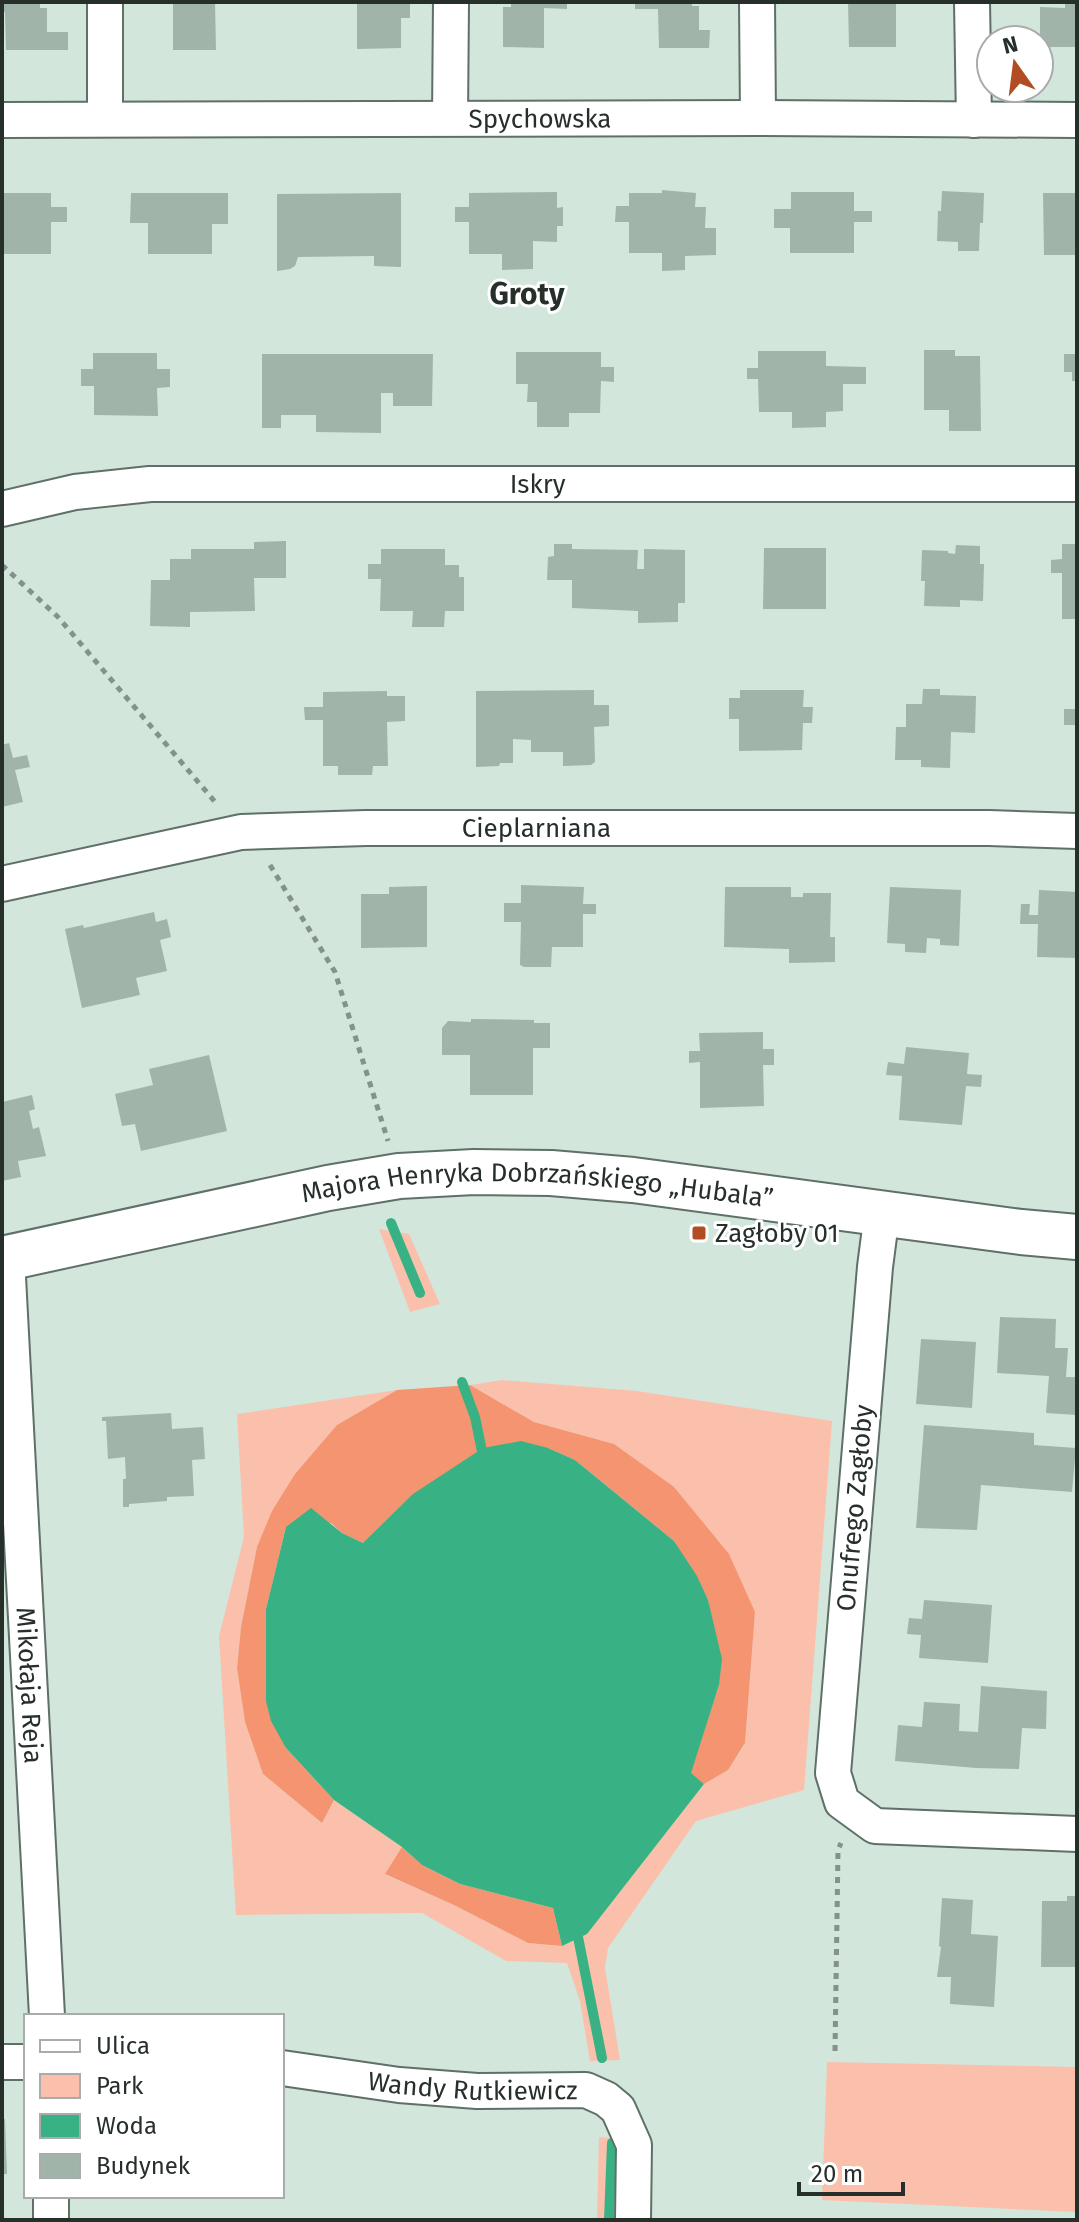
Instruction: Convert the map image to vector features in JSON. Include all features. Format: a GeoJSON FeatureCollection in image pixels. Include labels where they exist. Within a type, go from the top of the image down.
{"type":"FeatureCollection","features":[{"type":"Feature","properties":{"kind":"street"},"geometry":{"type":"LineString","coordinates":[[105,2],[105,118]]}},
{"type":"Feature","properties":{"kind":"street"},"geometry":{"type":"LineString","coordinates":[[450,118],[451,2]]}},
{"type":"Feature","properties":{"kind":"street"},"geometry":{"type":"LineString","coordinates":[[757,2],[758,118]]}},
{"type":"Feature","properties":{"kind":"street"},"geometry":{"type":"LineString","coordinates":[[972,2],[974,120]]}},
{"type":"Feature","properties":{"kind":"street","name":"Spychowska"},"geometry":{"type":"LineString","coordinates":[[2,120],[1077,120]]}},
{"type":"Feature","properties":{"kind":"street","name":"Iskry"},"geometry":{"type":"LineString","coordinates":[[2,509],[75,492],[150,484],[1077,484]]}},
{"type":"Feature","properties":{"kind":"street","name":"Cieplarniana"},"geometry":{"type":"LineString","coordinates":[[2,884],[241,832],[366,828],[989,828],[1077,831]]}},
{"type":"Feature","properties":{"kind":"street","name":"Majora Henryka Dobrzańskiego „Hubala”"},"geometry":{"type":"LineString","coordinates":[[4,1259],[328,1188],[399,1176],[474,1172],[551,1173],[633,1180],[1077,1237]]}},
{"type":"Feature","properties":{"kind":"street","name":"Onufrego Zagłoby"},"geometry":{"type":"LineString","coordinates":[[848,1807],[833,1773],[882,1213]]}},
{"type":"Feature","properties":{"kind":"street","name":"Mikołaja Reja"},"geometry":{"type":"LineString","coordinates":[[4,1259],[47,2014]]}},
{"type":"Feature","properties":{"kind":"street"},"geometry":{"type":"LineString","coordinates":[[848,1807],[875,1826],[1077,1834]]}},
{"type":"Feature","properties":{"kind":"street"},"geometry":{"type":"LineString","coordinates":[[2,2062],[24,2062]]}},
{"type":"Feature","properties":{"kind":"street","name":"Wandy Rutkiewicz"},"geometry":{"type":"LineString","coordinates":[[284,2068],[399,2085],[477,2091],[586,2090],[606,2099],[618,2109],[634,2145],[633,2220]]}},
{"type":"Feature","properties":{"kind":"street"},"geometry":{"type":"LineString","coordinates":[[51,2198],[51,2220]]}},
{"type":"Feature","properties":{"kind":"path"},"geometry":{"type":"LineString","coordinates":[[835,2051],[838,1850],[848,1807]]}},
{"type":"Feature","properties":{"kind":"green space"},"geometry":{"type":"Polygon","coordinates":[[[379,1229],[409,1234],[440,1304],[410,1312],[379,1229]]]}},
{"type":"Feature","properties":{"kind":"green space"},"geometry":{"type":"Polygon","coordinates":[[[502,1380],[637,1391],[832,1421],[804,1790],[696,1821],[608,1948],[605,1968],[620,2060],[590,2061],[580,2001],[567,1963],[506,1961],[422,1913],[236,1915],[219,1636],[244,1537],[237,1414],[397,1390],[337,1425],[257,1547],[241,1627],[237,1668],[245,1722],[263,1774],[322,1823],[334,1800],[402,1847],[386,1875],[528,1943],[562,1946],[587,1933],[704,1784],[728,1770],[745,1744],[755,1612],[614,1444],[534,1422],[470,1385],[502,1380]]]}},
{"type":"Feature","properties":{"kind":"green space"},"geometry":{"type":"Polygon","coordinates":[[[827,2062],[1077,2067],[1077,2212],[822,2200],[827,2062]]]}},
{"type":"Feature","properties":{"kind":"green space"},"geometry":{"type":"Polygon","coordinates":[[[599,2137],[617,2139],[620,2220],[597,2220],[599,2137]]]}},
{"type":"Feature","properties":{"kind":"shaded area"},"geometry":{"type":"Polygon","coordinates":[[[470,1385],[534,1422],[614,1444],[674,1487],[729,1554],[755,1612],[745,1743],[728,1770],[704,1784],[690,1773],[719,1685],[708,1600],[674,1541],[575,1460],[548,1448],[363,1543],[342,1533],[331,1523],[286,1527],[266,1609],[286,1748],[334,1800],[322,1823],[263,1774],[245,1722],[237,1668],[241,1627],[257,1547],[272,1511],[295,1474],[337,1425],[397,1390],[470,1385]]]}},
{"type":"Feature","properties":{"kind":"shaded area"},"geometry":{"type":"Polygon","coordinates":[[[402,1847],[422,1865],[460,1884],[553,1908],[562,1946],[528,1943],[385,1874],[402,1847]]]}},
{"type":"Feature","properties":{"kind":"water"},"geometry":{"type":"Polygon","coordinates":[[[521,1441],[575,1460],[674,1541],[697,1576],[708,1600],[722,1659],[719,1685],[691,1773],[704,1784],[587,1934],[562,1946],[553,1908],[460,1884],[422,1865],[402,1847],[334,1800],[286,1748],[271,1721],[266,1701],[266,1609],[286,1527],[311,1508],[342,1533],[363,1543],[413,1494],[483,1448],[521,1441]]]}},
{"type":"Feature","properties":{"kind":"building"},"geometry":{"type":"Polygon","coordinates":[[[2,2],[40,2],[40,8],[47,8],[47,32],[68,32],[68,50],[6,50],[2,2]]]}},
{"type":"Feature","properties":{"kind":"building"},"geometry":{"type":"Polygon","coordinates":[[[173,2],[215,2],[216,50],[173,50],[173,2]]]}},
{"type":"Feature","properties":{"kind":"building"},"geometry":{"type":"Polygon","coordinates":[[[357,2],[410,2],[410,18],[401,18],[401,48],[357,49],[357,2]]]}},
{"type":"Feature","properties":{"kind":"building"},"geometry":{"type":"Polygon","coordinates":[[[511,2],[567,2],[567,9],[544,8],[544,48],[503,47],[503,7],[511,7],[511,2]]]}},
{"type":"Feature","properties":{"kind":"building"},"geometry":{"type":"Polygon","coordinates":[[[635,2],[692,2],[692,6],[699,6],[699,30],[710,30],[709,48],[659,48],[658,9],[635,9],[635,2]]]}},
{"type":"Feature","properties":{"kind":"building"},"geometry":{"type":"Polygon","coordinates":[[[848,2],[896,2],[896,47],[849,47],[848,2]]]}},
{"type":"Feature","properties":{"kind":"building"},"geometry":{"type":"Polygon","coordinates":[[[1065,2],[1077,2],[1077,47],[1055,47],[1055,24],[1040,24],[1040,7],[1065,8],[1065,2]]]}},
{"type":"Feature","properties":{"kind":"building"},"geometry":{"type":"Polygon","coordinates":[[[662,190],[696,193],[695,207],[706,207],[705,228],[716,228],[716,255],[685,256],[685,270],[662,271],[662,253],[629,253],[629,222],[615,222],[616,206],[629,206],[629,193],[662,193],[662,190]]]}},
{"type":"Feature","properties":{"kind":"building"},"geometry":{"type":"Polygon","coordinates":[[[942,191],[984,193],[979,251],[958,251],[958,242],[937,241],[942,191]]]}},
{"type":"Feature","properties":{"kind":"building"},"geometry":{"type":"Polygon","coordinates":[[[557,192],[557,208],[563,207],[563,226],[557,226],[557,242],[533,241],[533,269],[502,270],[502,254],[469,254],[469,222],[455,222],[455,207],[469,207],[469,193],[557,192]]]}},
{"type":"Feature","properties":{"kind":"building"},"geometry":{"type":"Polygon","coordinates":[[[791,192],[854,192],[854,211],[872,211],[872,222],[854,222],[854,253],[790,253],[790,228],[774,228],[774,209],[791,209],[791,192]]]}},
{"type":"Feature","properties":{"kind":"building"},"geometry":{"type":"Polygon","coordinates":[[[2,193],[51,193],[51,207],[67,207],[67,222],[51,222],[51,254],[2,254],[2,193]]]}},
{"type":"Feature","properties":{"kind":"building"},"geometry":{"type":"Polygon","coordinates":[[[131,193],[228,193],[228,224],[212,224],[212,254],[148,254],[148,223],[130,223],[131,193]]]}},
{"type":"Feature","properties":{"kind":"building"},"geometry":{"type":"Polygon","coordinates":[[[401,193],[401,267],[374,266],[374,256],[298,257],[295,266],[277,271],[277,194],[401,193]]]}},
{"type":"Feature","properties":{"kind":"building"},"geometry":{"type":"Polygon","coordinates":[[[1043,193],[1077,193],[1077,255],[1044,255],[1043,193]]]}},
{"type":"Feature","properties":{"kind":"building"},"geometry":{"type":"Polygon","coordinates":[[[924,350],[955,350],[955,356],[980,356],[981,431],[949,431],[949,410],[924,410],[924,350]]]}},
{"type":"Feature","properties":{"kind":"building"},"geometry":{"type":"Polygon","coordinates":[[[758,351],[826,351],[826,366],[866,367],[866,384],[843,384],[843,411],[826,412],[826,427],[792,428],[792,412],[759,412],[758,379],[747,379],[747,368],[758,368],[758,351]]]}},
{"type":"Feature","properties":{"kind":"building"},"geometry":{"type":"Polygon","coordinates":[[[516,352],[601,352],[601,367],[614,367],[614,382],[601,381],[600,413],[569,413],[569,427],[537,427],[537,402],[527,402],[528,384],[516,384],[516,352]]]}},
{"type":"Feature","properties":{"kind":"building"},"geometry":{"type":"Polygon","coordinates":[[[93,353],[157,353],[157,369],[170,369],[170,387],[157,388],[158,416],[94,415],[94,386],[81,386],[81,369],[93,369],[93,353]]]}},
{"type":"Feature","properties":{"kind":"building"},"geometry":{"type":"Polygon","coordinates":[[[262,354],[433,354],[432,406],[393,406],[393,393],[381,393],[381,433],[316,432],[316,415],[281,415],[281,428],[262,428],[262,354]]]}},
{"type":"Feature","properties":{"kind":"building"},"geometry":{"type":"Polygon","coordinates":[[[1064,354],[1077,354],[1077,381],[1072,381],[1072,372],[1064,372],[1064,354]]]}},
{"type":"Feature","properties":{"kind":"building"},"geometry":{"type":"Polygon","coordinates":[[[286,541],[286,578],[254,578],[255,611],[190,612],[190,627],[150,626],[151,580],[170,580],[170,559],[191,559],[191,549],[254,549],[254,542],[286,541]]]}},
{"type":"Feature","properties":{"kind":"building"},"geometry":{"type":"Polygon","coordinates":[[[554,544],[572,544],[572,549],[638,550],[637,569],[644,569],[644,549],[685,550],[685,603],[678,603],[678,622],[638,623],[638,611],[572,608],[572,580],[547,580],[548,557],[554,556],[554,544]]]}},
{"type":"Feature","properties":{"kind":"building"},"geometry":{"type":"Polygon","coordinates":[[[1062,544],[1077,544],[1077,619],[1062,619],[1062,573],[1051,573],[1051,560],[1062,559],[1062,544]]]}},
{"type":"Feature","properties":{"kind":"building"},"geometry":{"type":"Polygon","coordinates":[[[956,545],[980,546],[980,564],[984,564],[983,601],[960,600],[960,607],[924,606],[922,550],[955,554],[956,545]]]}},
{"type":"Feature","properties":{"kind":"building"},"geometry":{"type":"Polygon","coordinates":[[[764,548],[826,548],[826,609],[763,609],[764,548]]]}},
{"type":"Feature","properties":{"kind":"building"},"geometry":{"type":"Polygon","coordinates":[[[381,549],[445,549],[445,565],[459,565],[459,577],[464,577],[464,611],[445,611],[444,627],[412,627],[413,611],[380,611],[381,579],[368,579],[368,564],[381,564],[381,549]]]}},
{"type":"Feature","properties":{"kind":"building"},"geometry":{"type":"Polygon","coordinates":[[[923,689],[940,689],[940,695],[976,696],[975,733],[951,732],[950,768],[921,767],[921,760],[895,760],[896,727],[906,727],[906,704],[922,704],[923,689]]]}},
{"type":"Feature","properties":{"kind":"building"},"geometry":{"type":"Polygon","coordinates":[[[594,690],[594,705],[609,705],[609,726],[594,727],[595,762],[591,765],[563,766],[563,752],[531,752],[531,740],[513,739],[513,763],[476,767],[476,691],[594,690]]]}},
{"type":"Feature","properties":{"kind":"building"},"geometry":{"type":"Polygon","coordinates":[[[740,690],[804,690],[803,707],[813,707],[812,723],[803,723],[802,750],[739,751],[739,719],[729,719],[729,698],[740,698],[740,690]]]}},
{"type":"Feature","properties":{"kind":"building"},"geometry":{"type":"Polygon","coordinates":[[[387,691],[387,696],[405,696],[405,721],[387,722],[388,766],[373,766],[372,775],[338,775],[338,766],[323,766],[323,720],[305,720],[304,707],[323,707],[323,692],[387,691]]]}},
{"type":"Feature","properties":{"kind":"building"},"geometry":{"type":"Polygon","coordinates":[[[1064,709],[1077,709],[1077,725],[1064,725],[1064,709]]]}},
{"type":"Feature","properties":{"kind":"building"},"geometry":{"type":"Polygon","coordinates":[[[9,743],[13,758],[27,755],[30,767],[15,770],[23,802],[2,807],[2,745],[9,743]]]}},
{"type":"Feature","properties":{"kind":"building"},"geometry":{"type":"Polygon","coordinates":[[[521,885],[584,887],[583,904],[596,904],[596,914],[583,914],[583,947],[552,947],[551,967],[520,965],[521,922],[504,922],[504,903],[521,903],[521,885]]]}},
{"type":"Feature","properties":{"kind":"building"},"geometry":{"type":"Polygon","coordinates":[[[427,886],[427,947],[361,948],[361,894],[389,894],[389,887],[427,886]]]}},
{"type":"Feature","properties":{"kind":"building"},"geometry":{"type":"Polygon","coordinates":[[[725,887],[791,887],[791,897],[803,897],[803,893],[831,893],[830,937],[835,937],[835,962],[789,963],[789,949],[724,947],[725,887]]]}},
{"type":"Feature","properties":{"kind":"building"},"geometry":{"type":"Polygon","coordinates":[[[890,887],[961,890],[959,946],[940,945],[940,939],[927,938],[926,953],[905,952],[905,944],[887,943],[890,887]]]}},
{"type":"Feature","properties":{"kind":"building"},"geometry":{"type":"Polygon","coordinates":[[[1039,890],[1077,892],[1077,958],[1037,957],[1038,924],[1020,924],[1021,904],[1030,904],[1029,915],[1038,915],[1039,890]]]}},
{"type":"Feature","properties":{"kind":"building"},"geometry":{"type":"Polygon","coordinates":[[[154,912],[156,922],[167,919],[171,937],[160,940],[167,971],[136,978],[140,995],[82,1008],[65,929],[83,925],[84,928],[154,912]]]}},
{"type":"Feature","properties":{"kind":"building"},"geometry":{"type":"Polygon","coordinates":[[[471,1019],[550,1023],[550,1048],[533,1048],[533,1095],[470,1095],[470,1055],[442,1055],[442,1028],[448,1021],[471,1022],[471,1019]]]}},
{"type":"Feature","properties":{"kind":"building"},"geometry":{"type":"Polygon","coordinates":[[[763,1032],[763,1049],[774,1049],[774,1065],[763,1065],[764,1106],[700,1108],[700,1062],[689,1063],[689,1051],[700,1051],[699,1033],[763,1032]]]}},
{"type":"Feature","properties":{"kind":"building"},"geometry":{"type":"Polygon","coordinates":[[[906,1047],[969,1053],[967,1074],[982,1075],[981,1087],[966,1086],[962,1125],[899,1120],[902,1076],[886,1075],[888,1062],[904,1064],[906,1047]]]}},
{"type":"Feature","properties":{"kind":"building"},"geometry":{"type":"Polygon","coordinates":[[[209,1055],[227,1131],[141,1151],[135,1124],[122,1126],[115,1094],[153,1085],[149,1069],[209,1055]]]}},
{"type":"Feature","properties":{"kind":"building"},"geometry":{"type":"Polygon","coordinates":[[[32,1095],[35,1109],[29,1111],[33,1129],[39,1127],[46,1156],[18,1161],[21,1177],[2,1181],[2,1102],[32,1095]]]}},
{"type":"Feature","properties":{"kind":"building"},"geometry":{"type":"Polygon","coordinates":[[[1000,1317],[1056,1319],[1055,1348],[1068,1348],[1066,1377],[1077,1377],[1077,1415],[1046,1413],[1049,1376],[997,1373],[1000,1317]]]}},
{"type":"Feature","properties":{"kind":"building"},"geometry":{"type":"Polygon","coordinates":[[[921,1339],[976,1342],[972,1408],[916,1404],[921,1339]]]}},
{"type":"Feature","properties":{"kind":"building"},"geometry":{"type":"Polygon","coordinates":[[[171,1413],[172,1429],[203,1427],[205,1459],[192,1460],[194,1496],[167,1497],[167,1501],[123,1507],[125,1457],[108,1459],[106,1421],[102,1421],[102,1417],[171,1413]]]}},
{"type":"Feature","properties":{"kind":"building"},"geometry":{"type":"Polygon","coordinates":[[[924,1425],[1034,1433],[1034,1445],[1076,1448],[1072,1492],[981,1485],[977,1530],[916,1528],[924,1425]]]}},
{"type":"Feature","properties":{"kind":"building"},"geometry":{"type":"Polygon","coordinates":[[[924,1600],[992,1605],[988,1663],[919,1658],[921,1635],[907,1634],[909,1618],[922,1619],[924,1600]]]}},
{"type":"Feature","properties":{"kind":"building"},"geometry":{"type":"Polygon","coordinates":[[[981,1686],[1047,1691],[1046,1729],[1022,1728],[1019,1769],[895,1761],[898,1725],[922,1727],[924,1702],[960,1704],[959,1731],[978,1732],[981,1686]]]}},
{"type":"Feature","properties":{"kind":"building"},"geometry":{"type":"Polygon","coordinates":[[[1067,1896],[1077,1896],[1077,1967],[1041,1967],[1042,1901],[1067,1901],[1067,1896]]]}},
{"type":"Feature","properties":{"kind":"building"},"geometry":{"type":"Polygon","coordinates":[[[942,1898],[973,1900],[971,1934],[998,1936],[994,2007],[950,2004],[951,1977],[937,1977],[942,1898]]]}},
{"type":"Feature","properties":{"kind":"building"},"geometry":{"type":"Polygon","coordinates":[[[2,2119],[5,2119],[7,2174],[2,2174],[2,2119]]]}},
{"type":"Feature","properties":{"kind":"waterway"},"geometry":{"type":"LineString","coordinates":[[391,1223],[420,1293]]}},
{"type":"Feature","properties":{"kind":"waterway"},"geometry":{"type":"LineString","coordinates":[[462,1382],[475,1417],[484,1461]]}},
{"type":"Feature","properties":{"kind":"waterway"},"geometry":{"type":"LineString","coordinates":[[576,1927],[602,2058]]}},
{"type":"Feature","properties":{"kind":"waterway"},"geometry":{"type":"LineString","coordinates":[[609,2220],[612,2143]]}},
{"type":"Feature","properties":{"kind":"place","name":"Zagłoby 01"},"geometry":{"type":"Point","coordinates":[699,1233]}},
{"type":"Feature","properties":{"kind":"district","name":"Groty"},"geometry":{"type":"Point","coordinates":[527,294]}}]}
